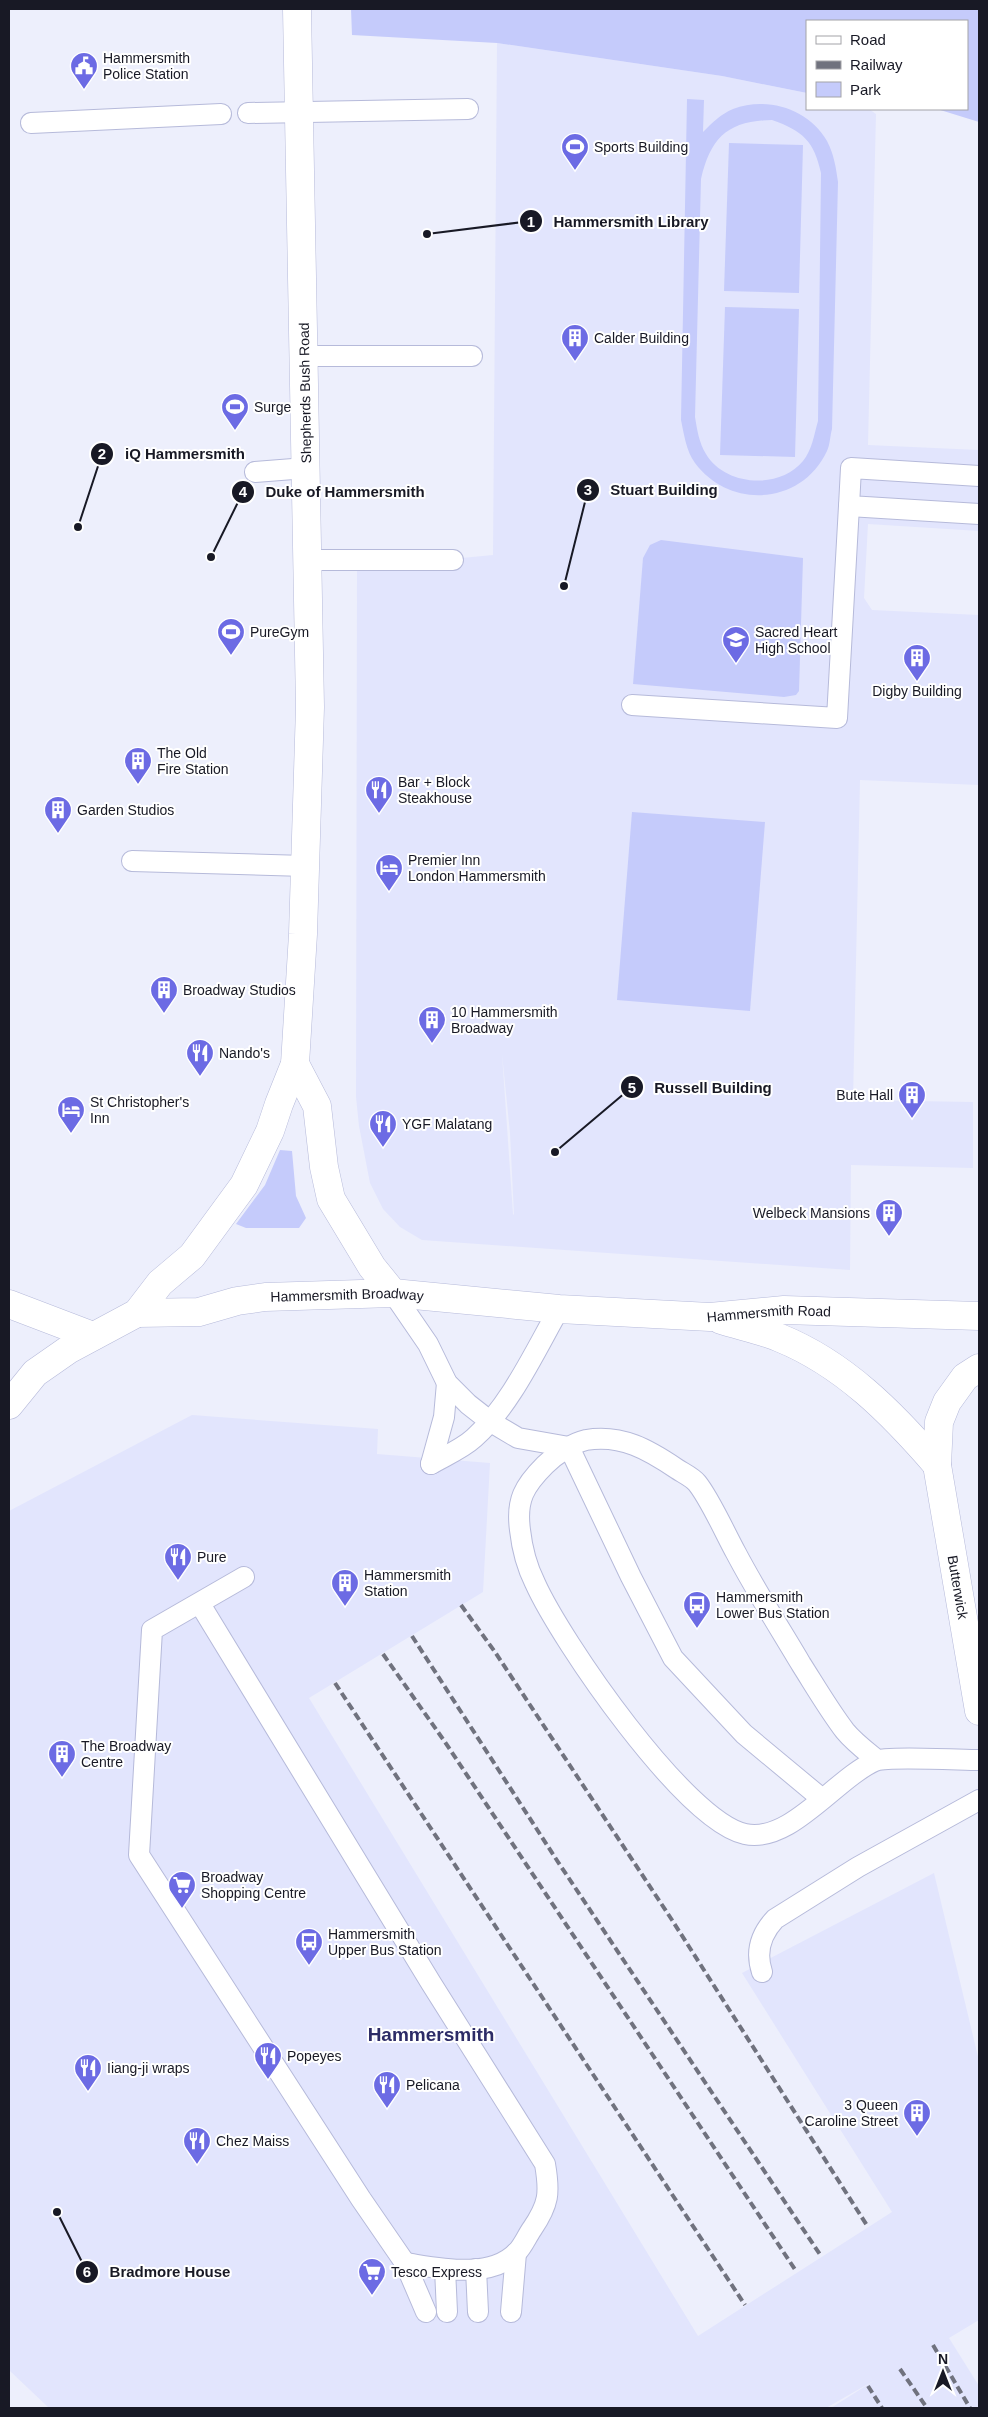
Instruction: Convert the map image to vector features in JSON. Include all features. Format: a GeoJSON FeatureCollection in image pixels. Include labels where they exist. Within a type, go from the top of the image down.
{"type":"FeatureCollection","features":[{"type":"Feature","properties":{"kind":"main road","name":"Shepherds Bush Road"},"geometry":{"type":"LineString","coordinates":[[297,9],[310,707],[305,866]]}},
{"type":"Feature","properties":{"kind":"main road","name":"Hammersmith Broadway"},"geometry":{"type":"LineString","coordinates":[[9,1405],[35,1373],[92,1336],[137,1313],[160,1283],[192,1256],[244,1185],[270,1131],[296,1064],[305,866]]}},
{"type":"Feature","properties":{"kind":"main road","name":"Hammersmith Broadway"},"geometry":{"type":"LineString","coordinates":[[296,1064],[317,1106],[324,1166],[331,1199],[372,1267],[393,1293]]}},
{"type":"Feature","properties":{"kind":"main road","name":"Hammersmith Broadway"},"geometry":{"type":"LineString","coordinates":[[137,1313],[199,1312],[237,1301],[265,1297],[393,1293],[559,1309]]}},
{"type":"Feature","properties":{"kind":"main road"},"geometry":{"type":"LineString","coordinates":[[9,1304],[92,1336]]}},
{"type":"Feature","properties":{"kind":"main road","name":"Hammersmith Road"},"geometry":{"type":"LineString","coordinates":[[559,1309],[710,1317],[784,1310],[979,1316]]}},
{"type":"Feature","properties":{"kind":"main road"},"geometry":{"type":"LineString","coordinates":[[710,1317],[779,1337],[819,1357],[884,1406],[937,1465]]}},
{"type":"Feature","properties":{"kind":"main road"},"geometry":{"type":"LineString","coordinates":[[937,1465],[939,1422],[947,1402],[965,1377],[979,1368]]}},
{"type":"Feature","properties":{"kind":"main road","name":"Butterwick"},"geometry":{"type":"LineString","coordinates":[[937,1465],[979,1711]]}},
{"type":"Feature","properties":{"kind":"lane"},"geometry":{"type":"LineString","coordinates":[[248,113],[468,109]]}},
{"type":"Feature","properties":{"kind":"lane"},"geometry":{"type":"LineString","coordinates":[[31,123],[221,114]]}},
{"type":"Feature","properties":{"kind":"lane"},"geometry":{"type":"LineString","coordinates":[[304,356],[472,356]]}},
{"type":"Feature","properties":{"kind":"lane"},"geometry":{"type":"LineString","coordinates":[[255,472],[306,468]]}},
{"type":"Feature","properties":{"kind":"lane"},"geometry":{"type":"LineString","coordinates":[[632,705],[837,718],[851,468],[979,476]]}},
{"type":"Feature","properties":{"kind":"lane"},"geometry":{"type":"LineString","coordinates":[[849,506],[979,514]]}},
{"type":"Feature","properties":{"kind":"lane"},"geometry":{"type":"LineString","coordinates":[[308,560],[453,560]]}},
{"type":"Feature","properties":{"kind":"lane"},"geometry":{"type":"LineString","coordinates":[[132,861],[305,866]]}},
{"type":"Feature","properties":{"kind":"lane"},"geometry":{"type":"LineString","coordinates":[[393,1293],[428,1344],[447,1383],[491,1422],[518,1438],[569,1447]]}},
{"type":"Feature","properties":{"kind":"lane"},"geometry":{"type":"LineString","coordinates":[[447,1383],[444,1417],[431,1464],[472,1440],[491,1422],[526,1367],[559,1309]]}},
{"type":"Feature","properties":{"kind":"lane"},"geometry":{"type":"LineString","coordinates":[[877,1760],[846,1733],[818,1692],[758,1593],[696,1481],[644,1447],[614,1438],[584,1440],[569,1447],[549,1460],[527,1482],[520,1505],[519,1527],[524,1553],[534,1582],[553,1617],[613,1708],[673,1781],[718,1822],[744,1834],[766,1836],[785,1828],[822,1798],[877,1760],[979,1760]]}},
{"type":"Feature","properties":{"kind":"lane"},"geometry":{"type":"LineString","coordinates":[[569,1447],[631,1578],[673,1658],[744,1734],[822,1798]]}},
{"type":"Feature","properties":{"kind":"lane"},"geometry":{"type":"LineString","coordinates":[[244,1578],[152,1630],[139,1855],[361,2199],[405,2263],[426,2312]]}},
{"type":"Feature","properties":{"kind":"lane"},"geometry":{"type":"LineString","coordinates":[[200,1604],[431,1983],[545,2164],[549,2190],[542,2215],[516,2253],[496,2264],[476,2269],[445,2269],[405,2263]]}},
{"type":"Feature","properties":{"kind":"lane"},"geometry":{"type":"LineString","coordinates":[[762,1972],[759,1962],[761,1941],[764,1930],[775,1918],[868,1861],[979,1800]]}},
{"type":"Feature","properties":{"kind":"lane"},"geometry":{"type":"LineString","coordinates":[[511,2312],[516,2253]]}},
{"type":"Feature","properties":{"kind":"lane"},"geometry":{"type":"LineString","coordinates":[[445,2269],[447,2312]]}},
{"type":"Feature","properties":{"kind":"lane"},"geometry":{"type":"LineString","coordinates":[[476,2269],[478,2312]]}},
{"type":"Feature","properties":{"kind":"shaded area","name":"Sacred Heart High School"},"geometry":{"type":"Polygon","coordinates":[[[497,43],[722,76],[806,93],[806,110],[870,110],[876,114],[868,445],[979,450],[979,531],[868,524],[864,598],[872,610],[979,615],[979,785],[860,780],[853,1100],[973,1102],[973,1168],[851,1165],[850,1270],[422,1240],[400,1227],[383,1209],[370,1183],[359,1126],[356,1097],[357,568],[493,555],[497,43]],[[502,1054],[513,1214],[510,1133],[502,1054]]]}},
{"type":"Feature","properties":{"kind":"shaded area"},"geometry":{"type":"Polygon","coordinates":[[[192,1415],[378,1429],[377,1454],[490,1463],[483,1592],[309,1698],[698,2336],[892,2212],[742,1973],[934,1873],[979,2061],[979,2320],[949,2338],[979,2386],[979,2408],[831,2408],[875,2380],[826,2408],[49,2408],[10,2371],[9,1511],[192,1415]]]}},
{"type":"Feature","properties":{"kind":"green space"},"geometry":{"type":"Polygon","coordinates":[[[351,9],[979,9],[979,122],[940,110],[968,110],[968,20],[806,20],[806,93],[722,76],[497,43],[352,35],[351,9]]]}},
{"type":"Feature","properties":{"kind":"green space"},"geometry":{"type":"Polygon","coordinates":[[[687,99],[704,100],[703,132],[721,116],[733,109],[746,105],[760,104],[786,108],[810,121],[827,141],[833,156],[838,182],[832,429],[828,449],[816,469],[801,482],[783,491],[765,495],[746,494],[727,489],[710,478],[695,463],[687,448],[681,420],[687,99]],[[772,120],[757,121],[733,128],[724,134],[710,152],[701,179],[695,417],[702,445],[706,454],[715,465],[726,473],[739,478],[753,480],[767,480],[780,477],[793,470],[803,461],[809,452],[818,421],[821,173],[811,145],[799,133],[772,120]]]}},
{"type":"Feature","properties":{"kind":"green space"},"geometry":{"type":"Polygon","coordinates":[[[729,143],[803,145],[799,293],[724,291],[729,143]]]}},
{"type":"Feature","properties":{"kind":"green space"},"geometry":{"type":"Polygon","coordinates":[[[725,307],[799,309],[795,457],[720,455],[725,307]]]}},
{"type":"Feature","properties":{"kind":"green space"},"geometry":{"type":"Polygon","coordinates":[[[661,540],[803,558],[799,691],[796,695],[784,697],[633,684],[643,558],[650,545],[661,540]]]}},
{"type":"Feature","properties":{"kind":"green space"},"geometry":{"type":"Polygon","coordinates":[[[632,812],[765,822],[750,1011],[617,1000],[632,812]]]}},
{"type":"Feature","properties":{"kind":"green space"},"geometry":{"type":"Polygon","coordinates":[[[280,1150],[292,1151],[296,1196],[306,1218],[299,1228],[246,1228],[236,1224],[265,1185],[280,1150]]]}},
{"type":"Feature","properties":{"kind":"railway"},"geometry":{"type":"LineString","coordinates":[[461,1605],[495,1652],[672,1920],[868,2227]]}},
{"type":"Feature","properties":{"kind":"railway"},"geometry":{"type":"LineString","coordinates":[[412,1636],[558,1862],[821,2256]]}},
{"type":"Feature","properties":{"kind":"railway"},"geometry":{"type":"LineString","coordinates":[[383,1654],[445,1742],[796,2271]]}},
{"type":"Feature","properties":{"kind":"railway"},"geometry":{"type":"LineString","coordinates":[[335,1683],[745,2305]]}},
{"type":"Feature","properties":{"kind":"railway"},"geometry":{"type":"LineString","coordinates":[[933,2345],[970,2408]]}},
{"type":"Feature","properties":{"kind":"railway"},"geometry":{"type":"LineString","coordinates":[[900,2369],[927,2408]]}},
{"type":"Feature","properties":{"kind":"railway"},"geometry":{"type":"LineString","coordinates":[[868,2386],[882,2408]]}},
{"type":"Feature","properties":{"kind":"place","name":"Hammersmith Police Station"},"geometry":{"type":"Point","coordinates":[84,90]}},
{"type":"Feature","properties":{"kind":"place","name":"Sports Building"},"geometry":{"type":"Point","coordinates":[575,171]}},
{"type":"Feature","properties":{"kind":"place","name":"Hammersmith Library"},"geometry":{"type":"Point","coordinates":[427,234]}},
{"type":"Feature","properties":{"kind":"place","name":"Calder Building"},"geometry":{"type":"Point","coordinates":[575,362]}},
{"type":"Feature","properties":{"kind":"place","name":"Surge"},"geometry":{"type":"Point","coordinates":[235,431]}},
{"type":"Feature","properties":{"kind":"place","name":"iQ Hammersmith"},"geometry":{"type":"Point","coordinates":[78,527]}},
{"type":"Feature","properties":{"kind":"place","name":"Duke of Hammersmith"},"geometry":{"type":"Point","coordinates":[211,557]}},
{"type":"Feature","properties":{"kind":"place","name":"Stuart Building"},"geometry":{"type":"Point","coordinates":[564,586]}},
{"type":"Feature","properties":{"kind":"place","name":"PureGym"},"geometry":{"type":"Point","coordinates":[231,656]}},
{"type":"Feature","properties":{"kind":"place","name":"Sacred Heart High School"},"geometry":{"type":"Point","coordinates":[736,664]}},
{"type":"Feature","properties":{"kind":"place","name":"Digby Building"},"geometry":{"type":"Point","coordinates":[917,682]}},
{"type":"Feature","properties":{"kind":"place","name":"The Old Fire Station"},"geometry":{"type":"Point","coordinates":[138,785]}},
{"type":"Feature","properties":{"kind":"place","name":"Bar + Block Steakhouse"},"geometry":{"type":"Point","coordinates":[379,814]}},
{"type":"Feature","properties":{"kind":"place","name":"Garden Studios"},"geometry":{"type":"Point","coordinates":[58,834]}},
{"type":"Feature","properties":{"kind":"place","name":"Premier Inn London Hammersmith"},"geometry":{"type":"Point","coordinates":[389,892]}},
{"type":"Feature","properties":{"kind":"place","name":"Broadway Studios"},"geometry":{"type":"Point","coordinates":[164,1014]}},
{"type":"Feature","properties":{"kind":"place","name":"10 Hammersmith Broadway"},"geometry":{"type":"Point","coordinates":[432,1044]}},
{"type":"Feature","properties":{"kind":"place","name":"Nando's"},"geometry":{"type":"Point","coordinates":[200,1077]}},
{"type":"Feature","properties":{"kind":"place","name":"Bute Hall"},"geometry":{"type":"Point","coordinates":[912,1119]}},
{"type":"Feature","properties":{"kind":"place","name":"St Christopher's Inn"},"geometry":{"type":"Point","coordinates":[71,1134]}},
{"type":"Feature","properties":{"kind":"place","name":"YGF Malatang"},"geometry":{"type":"Point","coordinates":[383,1148]}},
{"type":"Feature","properties":{"kind":"place","name":"Russell Building"},"geometry":{"type":"Point","coordinates":[555,1152]}},
{"type":"Feature","properties":{"kind":"place","name":"Welbeck Mansions"},"geometry":{"type":"Point","coordinates":[889,1237]}},
{"type":"Feature","properties":{"kind":"place","name":"Pure"},"geometry":{"type":"Point","coordinates":[178,1581]}},
{"type":"Feature","properties":{"kind":"place","name":"Hammersmith Station"},"geometry":{"type":"Point","coordinates":[345,1607]}},
{"type":"Feature","properties":{"kind":"place","name":"Hammersmith Lower Bus Station"},"geometry":{"type":"Point","coordinates":[697,1629]}},
{"type":"Feature","properties":{"kind":"place","name":"The Broadway Centre"},"geometry":{"type":"Point","coordinates":[62,1778]}},
{"type":"Feature","properties":{"kind":"place","name":"Broadway Shopping Centre"},"geometry":{"type":"Point","coordinates":[182,1909]}},
{"type":"Feature","properties":{"kind":"place","name":"Hammersmith Upper Bus Station"},"geometry":{"type":"Point","coordinates":[309,1966]}},
{"type":"Feature","properties":{"kind":"place","name":"Popeyes"},"geometry":{"type":"Point","coordinates":[268,2080]}},
{"type":"Feature","properties":{"kind":"place","name":"Iiang-ji wraps"},"geometry":{"type":"Point","coordinates":[88,2092]}},
{"type":"Feature","properties":{"kind":"place","name":"Pelicana"},"geometry":{"type":"Point","coordinates":[387,2109]}},
{"type":"Feature","properties":{"kind":"place","name":"3 Queen Caroline Street"},"geometry":{"type":"Point","coordinates":[917,2137]}},
{"type":"Feature","properties":{"kind":"place","name":"Chez Maiss"},"geometry":{"type":"Point","coordinates":[197,2165]}},
{"type":"Feature","properties":{"kind":"place","name":"Bradmore House"},"geometry":{"type":"Point","coordinates":[57,2212]}},
{"type":"Feature","properties":{"kind":"place","name":"Tesco Express"},"geometry":{"type":"Point","coordinates":[372,2296]}},
{"type":"Feature","properties":{"kind":"district","name":"Hammersmith"},"geometry":{"type":"Point","coordinates":[431,2034]}}]}
